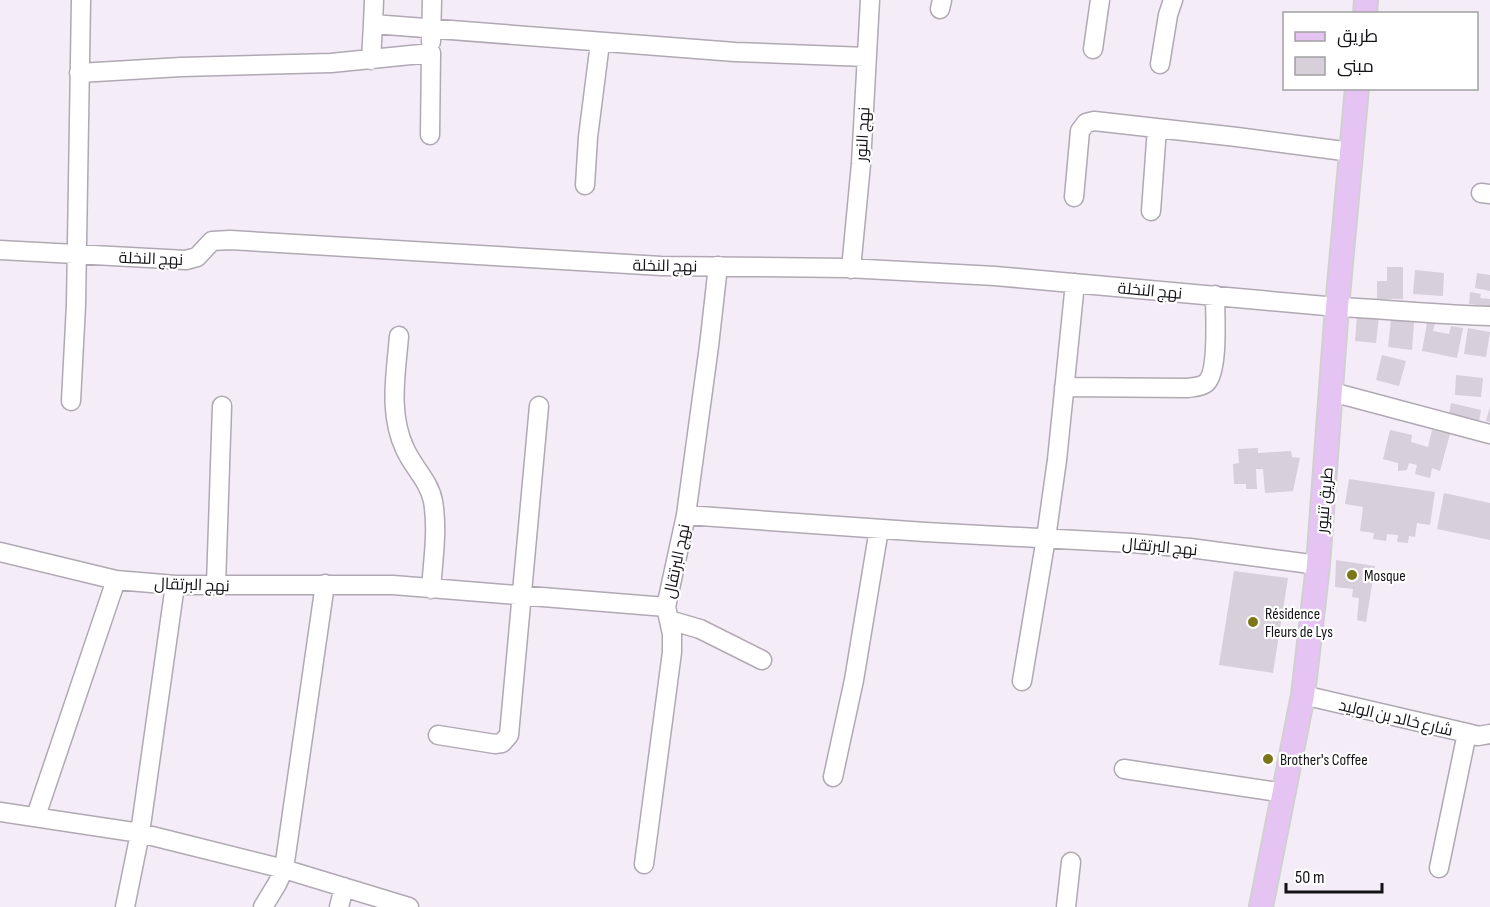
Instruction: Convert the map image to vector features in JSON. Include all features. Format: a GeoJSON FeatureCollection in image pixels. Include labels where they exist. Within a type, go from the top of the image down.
{"type":"FeatureCollection","features":[{"type":"Feature","properties":{"kind":"main road","name":"طريق تنيور"},"geometry":{"type":"LineString","coordinates":[[1260,907],[1303,695],[1318,566],[1337,307],[1357,90]]}},
{"type":"Feature","properties":{"kind":"street"},"geometry":{"type":"LineString","coordinates":[[71,401],[81,0]]}},
{"type":"Feature","properties":{"kind":"street"},"geometry":{"type":"LineString","coordinates":[[371,60],[374,0]]}},
{"type":"Feature","properties":{"kind":"street"},"geometry":{"type":"LineString","coordinates":[[430,135],[432,0]]}},
{"type":"Feature","properties":{"kind":"street","name":"نهج النور"},"geometry":{"type":"LineString","coordinates":[[851,269],[861,164],[870,0]]}},
{"type":"Feature","properties":{"kind":"street"},"geometry":{"type":"LineString","coordinates":[[1093,49],[1100,0]]}},
{"type":"Feature","properties":{"kind":"street"},"geometry":{"type":"LineString","coordinates":[[1160,64],[1168,15],[1173,0]]}},
{"type":"Feature","properties":{"kind":"street"},"geometry":{"type":"LineString","coordinates":[[373,24],[600,43],[735,52],[866,57]]}},
{"type":"Feature","properties":{"kind":"street"},"geometry":{"type":"LineString","coordinates":[[585,185],[588,137],[600,43]]}},
{"type":"Feature","properties":{"kind":"street"},"geometry":{"type":"LineString","coordinates":[[79,73],[371,60],[431,53]]}},
{"type":"Feature","properties":{"kind":"street"},"geometry":{"type":"LineString","coordinates":[[1074,197],[1080,131],[1086,123],[1094,121],[1351,152]]}},
{"type":"Feature","properties":{"kind":"street"},"geometry":{"type":"LineString","coordinates":[[1151,211],[1157,128]]}},
{"type":"Feature","properties":{"kind":"street","name":"نهج النخلة"},"geometry":{"type":"LineString","coordinates":[[0,250],[186,260],[197,257],[212,241],[230,240],[614,264],[851,269],[994,276],[1337,307],[1388,309],[1425,314],[1490,316]]}},
{"type":"Feature","properties":{"kind":"street"},"geometry":{"type":"LineString","coordinates":[[686,515],[718,266]]}},
{"type":"Feature","properties":{"kind":"street"},"geometry":{"type":"LineString","coordinates":[[1022,681],[1057,460],[1075,283]]}},
{"type":"Feature","properties":{"kind":"street"},"geometry":{"type":"LineString","coordinates":[[1064,387],[1188,388],[1206,383],[1211,376],[1213,363],[1215,295]]}},
{"type":"Feature","properties":{"kind":"street"},"geometry":{"type":"LineString","coordinates":[[399,336],[394,402],[395,419],[405,449],[427,484],[432,500],[435,520],[431,589]]}},
{"type":"Feature","properties":{"kind":"street"},"geometry":{"type":"LineString","coordinates":[[1332,392],[1490,434]]}},
{"type":"Feature","properties":{"kind":"street"},"geometry":{"type":"LineString","coordinates":[[216,585],[222,406]]}},
{"type":"Feature","properties":{"kind":"street"},"geometry":{"type":"LineString","coordinates":[[438,735],[495,744],[502,743],[509,735],[539,406]]}},
{"type":"Feature","properties":{"kind":"street","name":"نهج البرتقال"},"geometry":{"type":"LineString","coordinates":[[0,552],[116,580],[175,585],[393,585],[667,614],[686,515],[1190,548],[1318,566]]}},
{"type":"Feature","properties":{"kind":"street"},"geometry":{"type":"LineString","coordinates":[[833,777],[854,680],[879,529]]}},
{"type":"Feature","properties":{"kind":"street"},"geometry":{"type":"LineString","coordinates":[[36,816],[116,580]]}},
{"type":"Feature","properties":{"kind":"street"},"geometry":{"type":"LineString","coordinates":[[263,907],[278,884],[284,869],[325,584]]}},
{"type":"Feature","properties":{"kind":"street"},"geometry":{"type":"LineString","coordinates":[[125,907],[140,833],[175,585]]}},
{"type":"Feature","properties":{"kind":"street"},"geometry":{"type":"LineString","coordinates":[[667,614],[762,660]]}},
{"type":"Feature","properties":{"kind":"street"},"geometry":{"type":"LineString","coordinates":[[644,864],[672,652],[672,634],[667,614]]}},
{"type":"Feature","properties":{"kind":"street","name":"شارع خالد بن الوليد"},"geometry":{"type":"LineString","coordinates":[[1303,695],[1467,734],[1478,736],[1490,734]]}},
{"type":"Feature","properties":{"kind":"street"},"geometry":{"type":"LineString","coordinates":[[1439,868],[1467,734]]}},
{"type":"Feature","properties":{"kind":"street"},"geometry":{"type":"LineString","coordinates":[[1124,769],[1284,793]]}},
{"type":"Feature","properties":{"kind":"street"},"geometry":{"type":"LineString","coordinates":[[0,812],[140,833],[284,869],[409,907]]}},
{"type":"Feature","properties":{"kind":"street"},"geometry":{"type":"LineString","coordinates":[[1066,907],[1071,862]]}},
{"type":"Feature","properties":{"kind":"street"},"geometry":{"type":"LineString","coordinates":[[339,907],[344,887]]}},
{"type":"Feature","properties":{"kind":"building"},"geometry":{"type":"Polygon","coordinates":[[[1387,267],[1403,267],[1403,299],[1377,299],[1377,281],[1387,281],[1387,267]]]}},
{"type":"Feature","properties":{"kind":"building"},"geometry":{"type":"Polygon","coordinates":[[[1415,270],[1444,273],[1443,296],[1413,294],[1415,270]]]}},
{"type":"Feature","properties":{"kind":"building"},"geometry":{"type":"Polygon","coordinates":[[[1477,273],[1490,275],[1490,291],[1475,288],[1477,273]]]}},
{"type":"Feature","properties":{"kind":"building"},"geometry":{"type":"Polygon","coordinates":[[[1470,292],[1481,294],[1480,298],[1490,299],[1490,307],[1469,304],[1470,292]]]}},
{"type":"Feature","properties":{"kind":"building"},"geometry":{"type":"Polygon","coordinates":[[[1357,315],[1379,317],[1376,343],[1355,341],[1357,315]]]}},
{"type":"Feature","properties":{"kind":"building"},"geometry":{"type":"Polygon","coordinates":[[[1391,319],[1414,322],[1412,350],[1388,347],[1391,319]]]}},
{"type":"Feature","properties":{"kind":"building"},"geometry":{"type":"Polygon","coordinates":[[[1427,323],[1435,324],[1433,331],[1449,334],[1451,326],[1463,328],[1457,358],[1422,351],[1427,323]]]}},
{"type":"Feature","properties":{"kind":"building"},"geometry":{"type":"Polygon","coordinates":[[[1468,328],[1490,332],[1486,357],[1464,354],[1468,328]]]}},
{"type":"Feature","properties":{"kind":"building"},"geometry":{"type":"Polygon","coordinates":[[[1382,355],[1406,361],[1399,386],[1376,380],[1382,355]]]}},
{"type":"Feature","properties":{"kind":"building"},"geometry":{"type":"Polygon","coordinates":[[[1456,375],[1483,378],[1481,397],[1455,395],[1456,375]]]}},
{"type":"Feature","properties":{"kind":"building"},"geometry":{"type":"Polygon","coordinates":[[[1451,403],[1481,410],[1479,422],[1449,415],[1451,403]]]}},
{"type":"Feature","properties":{"kind":"building"},"geometry":{"type":"Polygon","coordinates":[[[1490,407],[1490,422],[1486,421],[1490,407]]]}},
{"type":"Feature","properties":{"kind":"building"},"geometry":{"type":"Polygon","coordinates":[[[1390,430],[1412,435],[1411,442],[1428,447],[1432,430],[1450,434],[1440,471],[1432,468],[1430,478],[1415,474],[1417,465],[1409,463],[1407,470],[1398,471],[1398,463],[1383,459],[1390,430]]]}},
{"type":"Feature","properties":{"kind":"building"},"geometry":{"type":"Polygon","coordinates":[[[1258,448],[1258,453],[1291,451],[1292,457],[1300,458],[1293,491],[1265,493],[1263,469],[1256,469],[1257,489],[1246,489],[1246,484],[1234,484],[1233,464],[1239,463],[1238,449],[1258,448]]]}},
{"type":"Feature","properties":{"kind":"building"},"geometry":{"type":"Polygon","coordinates":[[[1349,479],[1435,492],[1430,525],[1417,523],[1415,537],[1409,536],[1408,543],[1397,542],[1398,535],[1387,534],[1386,541],[1373,539],[1374,533],[1360,531],[1363,507],[1345,504],[1349,479]]]}},
{"type":"Feature","properties":{"kind":"building"},"geometry":{"type":"Polygon","coordinates":[[[1444,493],[1490,503],[1490,540],[1437,529],[1444,493]]]}},
{"type":"Feature","properties":{"kind":"building"},"geometry":{"type":"Polygon","coordinates":[[[1336,560],[1375,566],[1366,622],[1357,620],[1359,598],[1352,597],[1353,589],[1335,587],[1336,560]]]}},
{"type":"Feature","properties":{"kind":"building","name":"Résidence Fleurs de Lys"},"geometry":{"type":"Polygon","coordinates":[[[1234,571],[1288,578],[1273,673],[1219,665],[1234,571]]]}},
{"type":"Feature","properties":{"kind":"place","name":"Mosque"},"geometry":{"type":"Point","coordinates":[1352,575]}},
{"type":"Feature","properties":{"kind":"place","name":"Résidence Fleurs de Lys"},"geometry":{"type":"Point","coordinates":[1253,622]}},
{"type":"Feature","properties":{"kind":"place","name":"Brother's Coffee"},"geometry":{"type":"Point","coordinates":[1268,759]}}]}
